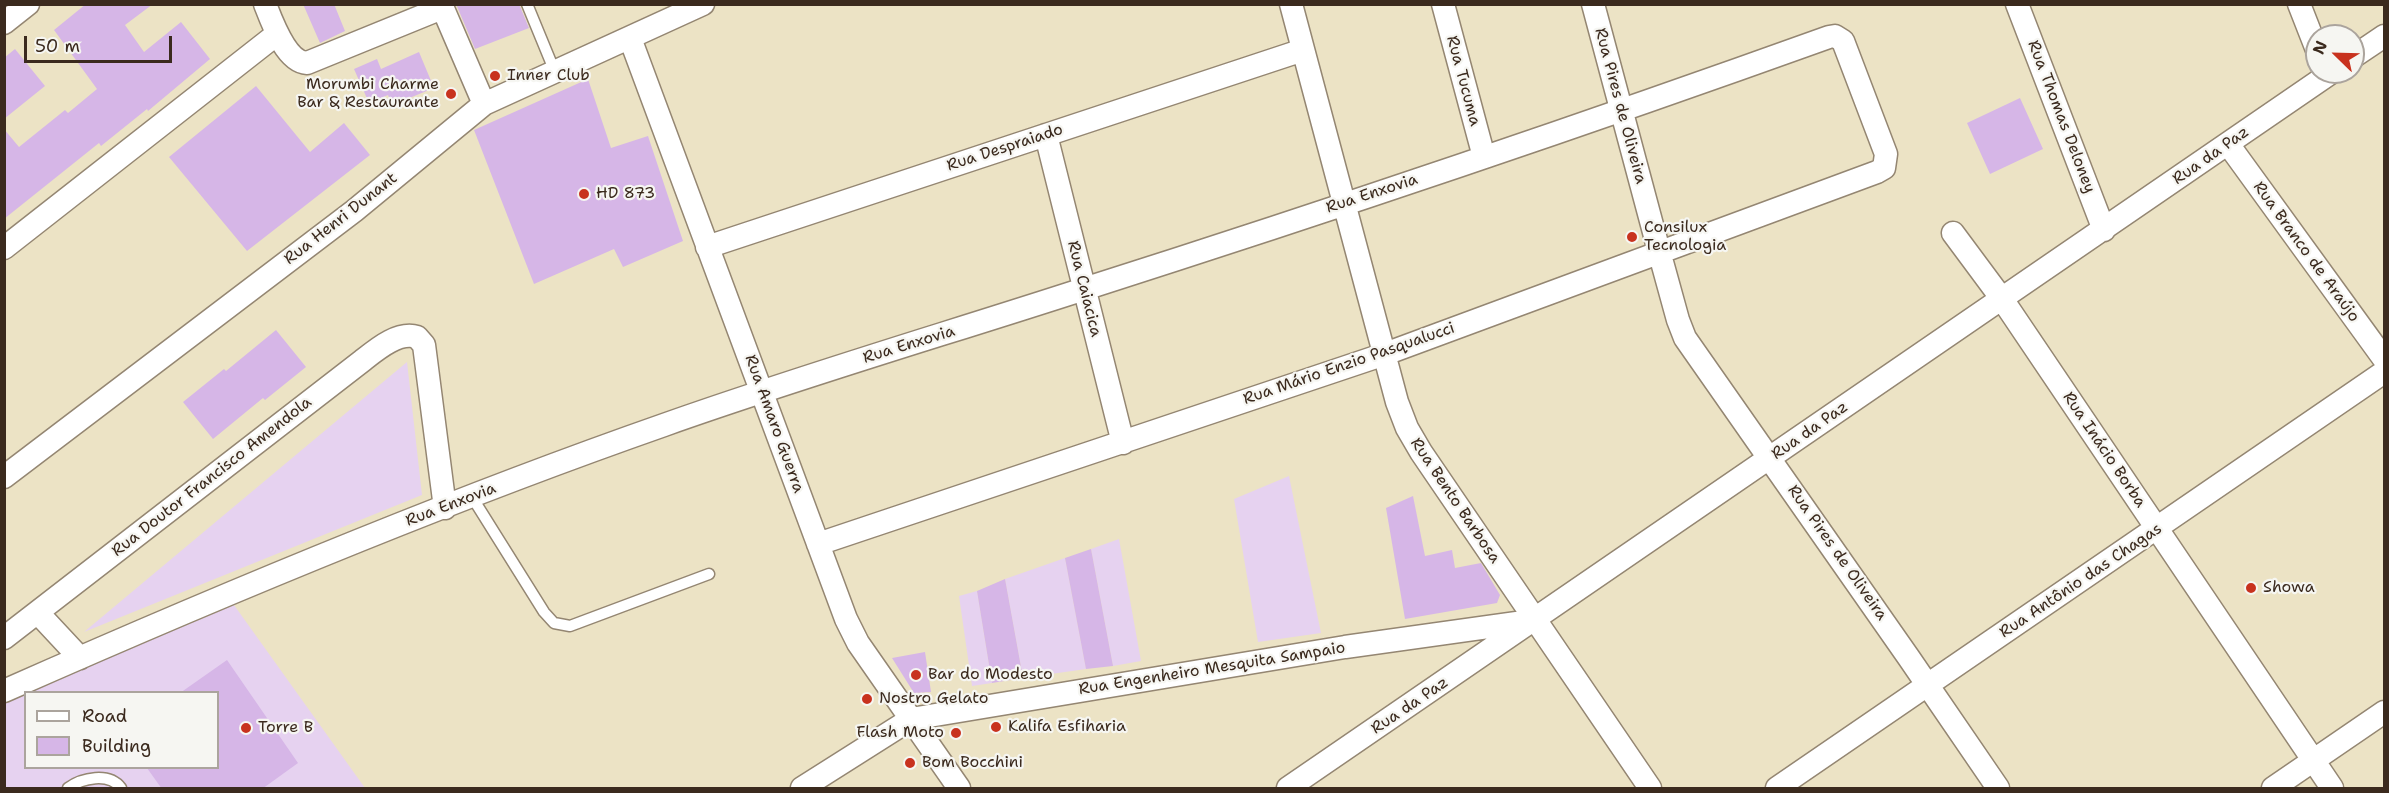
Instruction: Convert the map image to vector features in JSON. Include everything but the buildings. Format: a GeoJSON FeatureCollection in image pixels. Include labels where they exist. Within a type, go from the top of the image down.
{"type":"FeatureCollection","features":[{"type":"Feature","properties":{"kind":"street"},"geometry":{"type":"LineString","coordinates":[[4,23],[28,4]]}},
{"type":"Feature","properties":{"kind":"street"},"geometry":{"type":"LineString","coordinates":[[265,4],[277,34],[300,63],[307,63],[441,6],[484,104]]}},
{"type":"Feature","properties":{"kind":"street","name":"Rua Henri Dunant"},"geometry":{"type":"LineString","coordinates":[[4,477],[354,211],[484,104],[703,4]]}},
{"type":"Feature","properties":{"kind":"street","name":"Rua Bento Barbosa"},"geometry":{"type":"LineString","coordinates":[[1292,4],[1397,402],[1407,428],[1650,789]]}},
{"type":"Feature","properties":{"kind":"street","name":"Rua Tucuma"},"geometry":{"type":"LineString","coordinates":[[1443,4],[1484,157]]}},
{"type":"Feature","properties":{"kind":"street","name":"Rua Pires de Oliveira"},"geometry":{"type":"LineString","coordinates":[[1593,4],[1659,252],[1685,338],[1771,458],[1998,789]]}},
{"type":"Feature","properties":{"kind":"street","name":"Rua Thomas Deloney"},"geometry":{"type":"LineString","coordinates":[[2017,4],[2104,230]]}},
{"type":"Feature","properties":{"kind":"street"},"geometry":{"type":"LineString","coordinates":[[2299,4],[2307,24]]}},
{"type":"Feature","properties":{"kind":"street"},"geometry":{"type":"LineString","coordinates":[[4,248],[277,34]]}},
{"type":"Feature","properties":{"kind":"street","name":"Rua Enxovia"},"geometry":{"type":"LineString","coordinates":[[4,691],[354,542],[659,426],[762,391],[1084,290],[1621,112],[1834,36],[1843,41],[1886,154],[1884,168],[1876,172]]}},
{"type":"Feature","properties":{"kind":"street"},"geometry":{"type":"LineString","coordinates":[[2365,49],[2385,36]]}},
{"type":"Feature","properties":{"kind":"street","name":"Rua Amaro Guerra"},"geometry":{"type":"LineString","coordinates":[[630,38],[851,629],[959,789]]}},
{"type":"Feature","properties":{"kind":"street","name":"Rua Despraiado"},"geometry":{"type":"LineString","coordinates":[[707,247],[1303,50]]}},
{"type":"Feature","properties":{"kind":"street","name":"Rua da Paz"},"geometry":{"type":"LineString","coordinates":[[1297,786],[2313,84]]}},
{"type":"Feature","properties":{"kind":"street","name":"Rua Caiacica"},"geometry":{"type":"LineString","coordinates":[[1046,135],[1123,443]]}},
{"type":"Feature","properties":{"kind":"street","name":"Rua Branco de Araújo"},"geometry":{"type":"LineString","coordinates":[[2228,144],[2385,359]]}},
{"type":"Feature","properties":{"kind":"street","name":"Rua Mário Enzio Pasqualucci"},"geometry":{"type":"LineString","coordinates":[[818,544],[1385,354],[1876,172]]}},
{"type":"Feature","properties":{"kind":"street","name":"Rua Inácio Borba"},"geometry":{"type":"LineString","coordinates":[[1953,233],[2002,299],[2332,789]]}},
{"type":"Feature","properties":{"kind":"street","name":"Rua Doutor Francisco Amendola"},"geometry":{"type":"LineString","coordinates":[[4,638],[381,347],[405,336],[417,337],[424,345],[445,508]]}},
{"type":"Feature","properties":{"kind":"street","name":"Rua Antônio das Chagas"},"geometry":{"type":"LineString","coordinates":[[1777,789],[2385,372]]}},
{"type":"Feature","properties":{"kind":"street"},"geometry":{"type":"LineString","coordinates":[[38,613],[80,658]]}},
{"type":"Feature","properties":{"kind":"street","name":"Rua Engenheiro Mesquita Sampaio"},"geometry":{"type":"LineString","coordinates":[[802,789],[910,718],[1345,647],[1535,620]]}},
{"type":"Feature","properties":{"kind":"street"},"geometry":{"type":"LineString","coordinates":[[2273,789],[2385,712]]}},
{"type":"Feature","properties":{"kind":"lane"},"geometry":{"type":"LineString","coordinates":[[527,4],[555,72]]}},
{"type":"Feature","properties":{"kind":"lane"},"geometry":{"type":"LineString","coordinates":[[472,497],[544,612],[554,623],[570,626],[709,574]]}},
{"type":"Feature","properties":{"kind":"lane"},"geometry":{"type":"LineString","coordinates":[[68,789],[95,777],[118,785],[121,789]]}},
{"type":"Feature","properties":{"kind":"shaded area"},"geometry":{"type":"Polygon","coordinates":[[[407,362],[422,495],[84,632],[407,362]]]}},
{"type":"Feature","properties":{"kind":"shaded area"},"geometry":{"type":"Polygon","coordinates":[[[1289,476],[1321,633],[1258,642],[1234,499],[1289,476]]]}},
{"type":"Feature","properties":{"kind":"shaded area"},"geometry":{"type":"Polygon","coordinates":[[[1119,539],[1141,661],[1113,666],[1091,549],[1119,539]]]}},
{"type":"Feature","properties":{"kind":"shaded area"},"geometry":{"type":"Polygon","coordinates":[[[1065,558],[1086,669],[1023,678],[1005,579],[1065,558]]]}},
{"type":"Feature","properties":{"kind":"shaded area"},"geometry":{"type":"Polygon","coordinates":[[[977,591],[992,683],[972,686],[959,596],[977,591]]]}},
{"type":"Feature","properties":{"kind":"shaded area"},"geometry":{"type":"Polygon","coordinates":[[[234,605],[365,788],[5,788],[4,702],[24,693],[24,769],[219,769],[219,691],[29,691],[234,605]]]}},
{"type":"Feature","properties":{"kind":"place","name":"Inner Club"},"geometry":{"type":"Point","coordinates":[495,76]}},
{"type":"Feature","properties":{"kind":"place","name":"Morumbi Charme Bar & Restaurante"},"geometry":{"type":"Point","coordinates":[451,94]}},
{"type":"Feature","properties":{"kind":"place","name":"HD 873"},"geometry":{"type":"Point","coordinates":[584,194]}},
{"type":"Feature","properties":{"kind":"place","name":"Consilux Tecnologia"},"geometry":{"type":"Point","coordinates":[1632,237]}},
{"type":"Feature","properties":{"kind":"place","name":"Showa"},"geometry":{"type":"Point","coordinates":[2251,588]}},
{"type":"Feature","properties":{"kind":"place","name":"Bar do Modesto"},"geometry":{"type":"Point","coordinates":[916,675]}},
{"type":"Feature","properties":{"kind":"place","name":"Nostro Gelato"},"geometry":{"type":"Point","coordinates":[867,699]}},
{"type":"Feature","properties":{"kind":"place","name":"Kalifa Esfiharia"},"geometry":{"type":"Point","coordinates":[996,727]}},
{"type":"Feature","properties":{"kind":"place","name":"Torre B"},"geometry":{"type":"Point","coordinates":[246,728]}},
{"type":"Feature","properties":{"kind":"place","name":"Flash Moto"},"geometry":{"type":"Point","coordinates":[956,733]}},
{"type":"Feature","properties":{"kind":"place","name":"Bom Bocchini"},"geometry":{"type":"Point","coordinates":[910,763]}}]}
